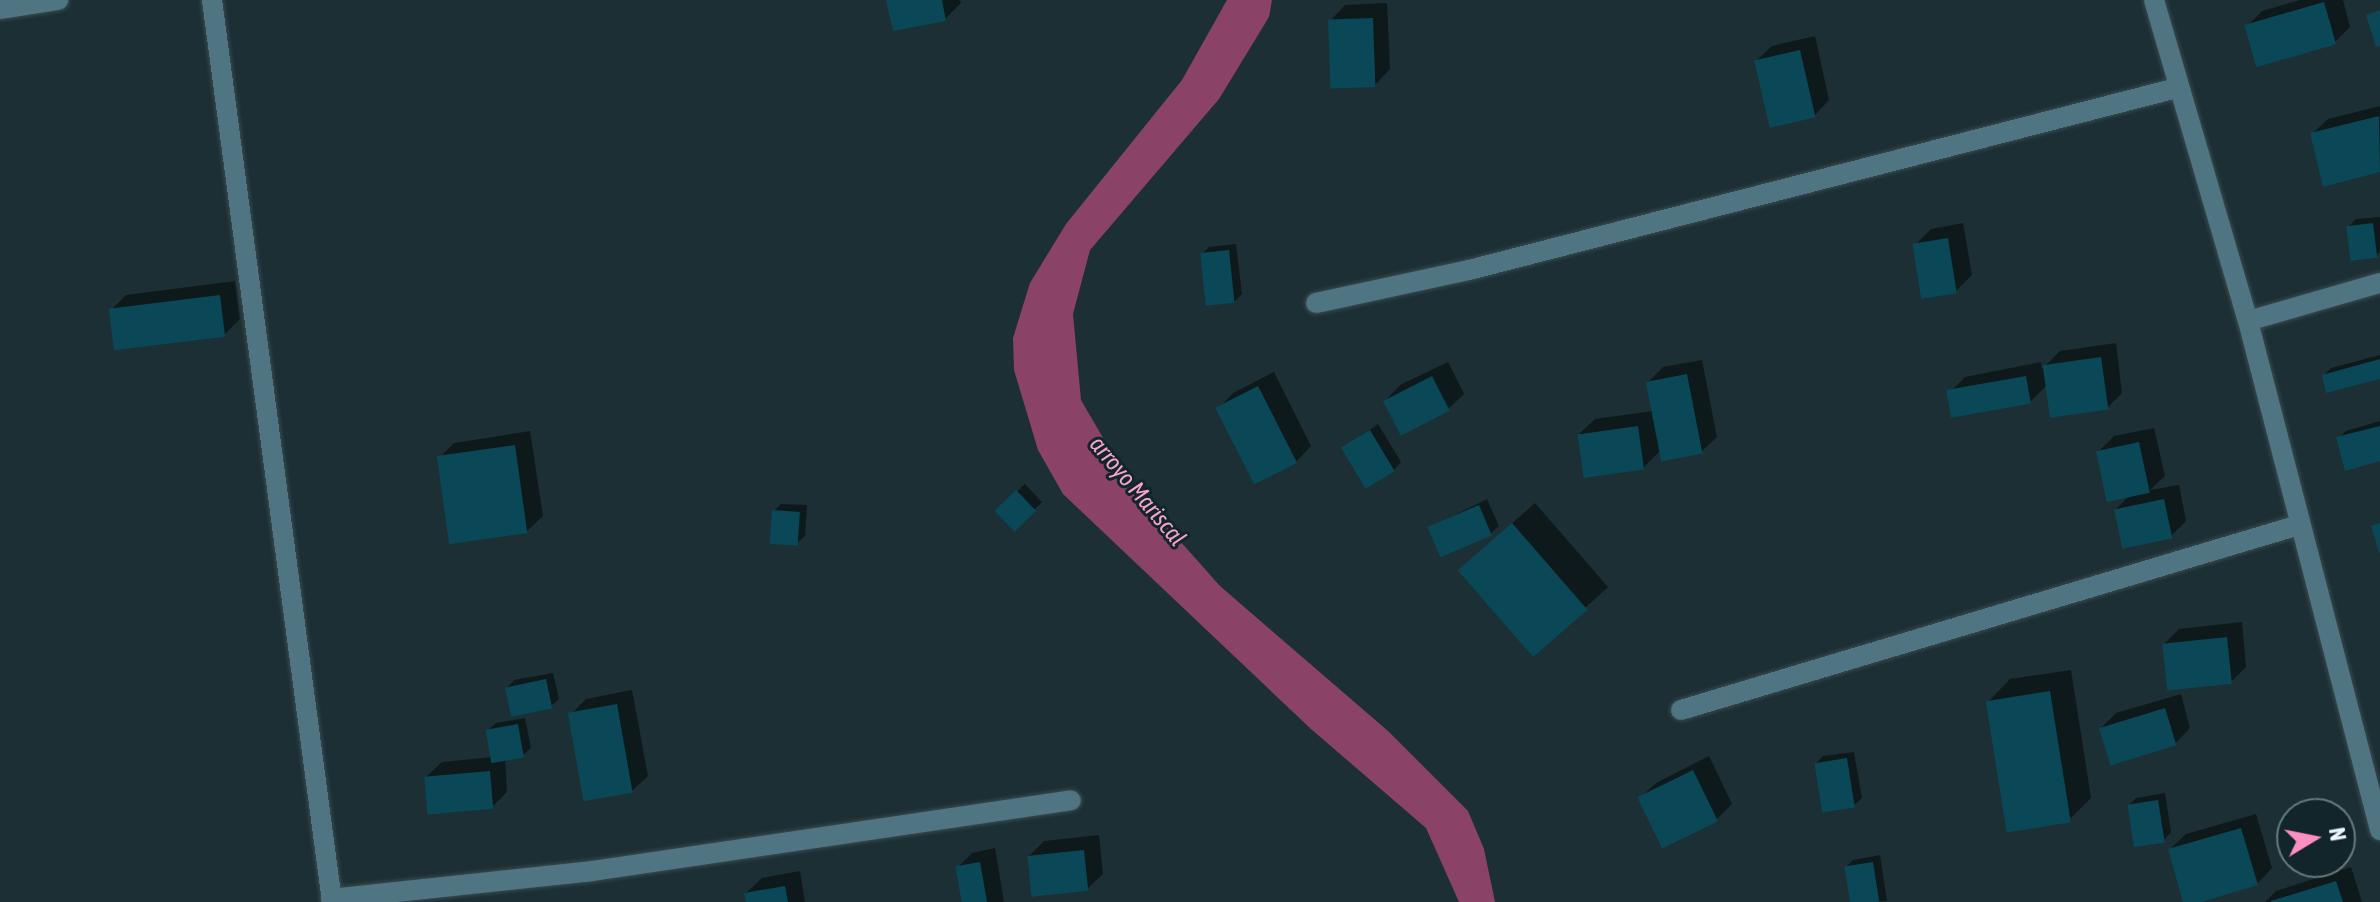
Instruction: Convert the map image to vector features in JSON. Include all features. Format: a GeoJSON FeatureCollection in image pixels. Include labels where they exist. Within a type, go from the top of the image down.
{"type":"FeatureCollection","features":[{"type":"Feature","properties":{"kind":"street"},"geometry":{"type":"LineString","coordinates":[[0,9],[58,0]]}},
{"type":"Feature","properties":{"kind":"street"},"geometry":{"type":"LineString","coordinates":[[212,0],[331,901],[593,871],[1071,800]]}},
{"type":"Feature","properties":{"kind":"street"},"geometry":{"type":"LineString","coordinates":[[2154,0],[2177,88],[2248,321],[2380,830]]}},
{"type":"Feature","properties":{"kind":"street"},"geometry":{"type":"LineString","coordinates":[[1316,303],[1469,270],[2177,88]]}},
{"type":"Feature","properties":{"kind":"street"},"geometry":{"type":"LineString","coordinates":[[2248,321],[2380,283]]}},
{"type":"Feature","properties":{"kind":"street"},"geometry":{"type":"LineString","coordinates":[[1681,710],[2299,525]]}},
{"type":"Feature","properties":{"kind":"shaded area"},"geometry":{"type":"Polygon","coordinates":[[[1227,0],[1272,0],[1269,17],[1219,99],[1090,250],[1073,314],[1081,400],[1131,486],[1220,586],[1388,731],[1468,811],[1484,849],[1495,902],[1459,902],[1426,828],[1311,729],[1063,494],[1038,450],[1014,370],[1013,338],[1030,283],[1066,224],[1182,80],[1227,0]]]}},
{"type":"Feature","properties":{"kind":"building"},"geometry":{"type":"Polygon","coordinates":[[[886,0],[942,0],[946,21],[893,31],[886,0]]]}},
{"type":"Feature","properties":{"kind":"building"},"geometry":{"type":"Polygon","coordinates":[[[2324,2],[2336,44],[2256,67],[2244,25],[2324,2]]]}},
{"type":"Feature","properties":{"kind":"building"},"geometry":{"type":"Polygon","coordinates":[[[2380,10],[2380,46],[2376,47],[2366,15],[2380,10]]]}},
{"type":"Feature","properties":{"kind":"building"},"geometry":{"type":"Polygon","coordinates":[[[1373,18],[1375,87],[1330,89],[1328,20],[1373,18]]]}},
{"type":"Feature","properties":{"kind":"building"},"geometry":{"type":"Polygon","coordinates":[[[1800,50],[1816,117],[1770,128],[1754,61],[1800,50]]]}},
{"type":"Feature","properties":{"kind":"building"},"geometry":{"type":"Polygon","coordinates":[[[2379,116],[2380,172],[2323,187],[2310,133],[2379,116]]]}},
{"type":"Feature","properties":{"kind":"building"},"geometry":{"type":"Polygon","coordinates":[[[2373,223],[2377,258],[2350,261],[2346,226],[2373,223]]]}},
{"type":"Feature","properties":{"kind":"building"},"geometry":{"type":"Polygon","coordinates":[[[1948,238],[1957,293],[1921,299],[1912,244],[1948,238]]]}},
{"type":"Feature","properties":{"kind":"building"},"geometry":{"type":"Polygon","coordinates":[[[1229,250],[1235,303],[1206,306],[1200,253],[1229,250]]]}},
{"type":"Feature","properties":{"kind":"building"},"geometry":{"type":"Polygon","coordinates":[[[220,295],[225,337],[114,350],[109,309],[220,295]]]}},
{"type":"Feature","properties":{"kind":"building"},"geometry":{"type":"Polygon","coordinates":[[[2101,357],[2108,409],[2050,418],[2043,365],[2101,357]]]}},
{"type":"Feature","properties":{"kind":"building"},"geometry":{"type":"Polygon","coordinates":[[[2380,359],[2380,379],[2326,393],[2322,375],[2380,359]]]}},
{"type":"Feature","properties":{"kind":"building"},"geometry":{"type":"Polygon","coordinates":[[[1687,374],[1702,454],[1661,462],[1646,382],[1687,374]]]}},
{"type":"Feature","properties":{"kind":"building"},"geometry":{"type":"Polygon","coordinates":[[[1432,376],[1450,411],[1401,436],[1383,401],[1432,376]]]}},
{"type":"Feature","properties":{"kind":"building"},"geometry":{"type":"Polygon","coordinates":[[[2026,376],[2031,404],[1951,418],[1946,390],[2026,376]]]}},
{"type":"Feature","properties":{"kind":"building"},"geometry":{"type":"Polygon","coordinates":[[[1258,386],[1297,463],[1254,484],[1215,408],[1258,386]]]}},
{"type":"Feature","properties":{"kind":"building"},"geometry":{"type":"Polygon","coordinates":[[[1638,426],[1644,470],[1584,478],[1578,434],[1638,426]]]}},
{"type":"Feature","properties":{"kind":"building"},"geometry":{"type":"Polygon","coordinates":[[[2380,426],[2380,461],[2345,471],[2336,437],[2380,426]]]}},
{"type":"Feature","properties":{"kind":"building"},"geometry":{"type":"Polygon","coordinates":[[[1370,430],[1395,471],[1366,489],[1341,448],[1370,430]]]}},
{"type":"Feature","properties":{"kind":"building"},"geometry":{"type":"Polygon","coordinates":[[[2139,442],[2150,493],[2107,502],[2096,451],[2139,442]]]}},
{"type":"Feature","properties":{"kind":"building"},"geometry":{"type":"Polygon","coordinates":[[[515,445],[527,533],[449,544],[437,456],[515,445]]]}},
{"type":"Feature","properties":{"kind":"building"},"geometry":{"type":"Polygon","coordinates":[[[1016,490],[1036,511],[1015,532],[994,511],[1016,490]]]}},
{"type":"Feature","properties":{"kind":"building"},"geometry":{"type":"Polygon","coordinates":[[[2164,499],[2172,538],[2122,549],[2114,510],[2164,499]]]}},
{"type":"Feature","properties":{"kind":"building"},"geometry":{"type":"Polygon","coordinates":[[[1479,505],[1492,535],[1440,557],[1427,527],[1479,505]]]}},
{"type":"Feature","properties":{"kind":"building"},"geometry":{"type":"Polygon","coordinates":[[[772,510],[800,512],[798,546],[770,544],[772,510]]]}},
{"type":"Feature","properties":{"kind":"building"},"geometry":{"type":"Polygon","coordinates":[[[1512,523],[1587,610],[1533,657],[1458,570],[1512,523]]]}},
{"type":"Feature","properties":{"kind":"building"},"geometry":{"type":"Polygon","coordinates":[[[2380,523],[2380,552],[2379,553],[2371,526],[2380,523]]]}},
{"type":"Feature","properties":{"kind":"building"},"geometry":{"type":"Polygon","coordinates":[[[2227,637],[2232,684],[2167,691],[2162,644],[2227,637]]]}},
{"type":"Feature","properties":{"kind":"building"},"geometry":{"type":"Polygon","coordinates":[[[546,679],[552,708],[511,717],[505,688],[546,679]]]}},
{"type":"Feature","properties":{"kind":"building"},"geometry":{"type":"Polygon","coordinates":[[[2050,691],[2071,822],[2007,833],[1986,701],[2050,691]]]}},
{"type":"Feature","properties":{"kind":"building"},"geometry":{"type":"Polygon","coordinates":[[[617,704],[633,793],[583,801],[568,713],[617,704]]]}},
{"type":"Feature","properties":{"kind":"building"},"geometry":{"type":"Polygon","coordinates":[[[2165,708],[2176,745],[2110,765],[2099,728],[2165,708]]]}},
{"type":"Feature","properties":{"kind":"building"},"geometry":{"type":"Polygon","coordinates":[[[518,724],[524,757],[491,763],[486,730],[518,724]]]}},
{"type":"Feature","properties":{"kind":"building"},"geometry":{"type":"Polygon","coordinates":[[[1847,758],[1855,807],[1822,813],[1814,763],[1847,758]]]}},
{"type":"Feature","properties":{"kind":"building"},"geometry":{"type":"Polygon","coordinates":[[[1693,770],[1718,821],[1662,848],[1637,797],[1693,770]]]}},
{"type":"Feature","properties":{"kind":"building"},"geometry":{"type":"Polygon","coordinates":[[[490,771],[493,809],[428,815],[424,777],[490,771]]]}},
{"type":"Feature","properties":{"kind":"building"},"geometry":{"type":"Polygon","coordinates":[[[2158,800],[2165,842],[2134,847],[2127,805],[2158,800]]]}},
{"type":"Feature","properties":{"kind":"building"},"geometry":{"type":"Polygon","coordinates":[[[2241,828],[2258,885],[2201,902],[2183,902],[2168,849],[2241,828]]]}},
{"type":"Feature","properties":{"kind":"building"},"geometry":{"type":"Polygon","coordinates":[[[1084,850],[1088,891],[1032,897],[1027,856],[1084,850]]]}},
{"type":"Feature","properties":{"kind":"building"},"geometry":{"type":"Polygon","coordinates":[[[980,862],[987,902],[962,902],[955,866],[980,862]]]}},
{"type":"Feature","properties":{"kind":"building"},"geometry":{"type":"Polygon","coordinates":[[[1873,862],[1879,902],[1850,902],[1844,867],[1873,862]]]}},
{"type":"Feature","properties":{"kind":"building"},"geometry":{"type":"Polygon","coordinates":[[[2336,881],[2343,902],[2271,902],[2271,901],[2336,881]]]}},
{"type":"Feature","properties":{"kind":"building"},"geometry":{"type":"Polygon","coordinates":[[[785,886],[788,902],[746,902],[744,893],[785,886]]]}},
{"type":"Feature","properties":{"kind":"water label","name":"arroyo Mariscal"},"geometry":{"type":"Point","coordinates":[1138,491]}}]}
